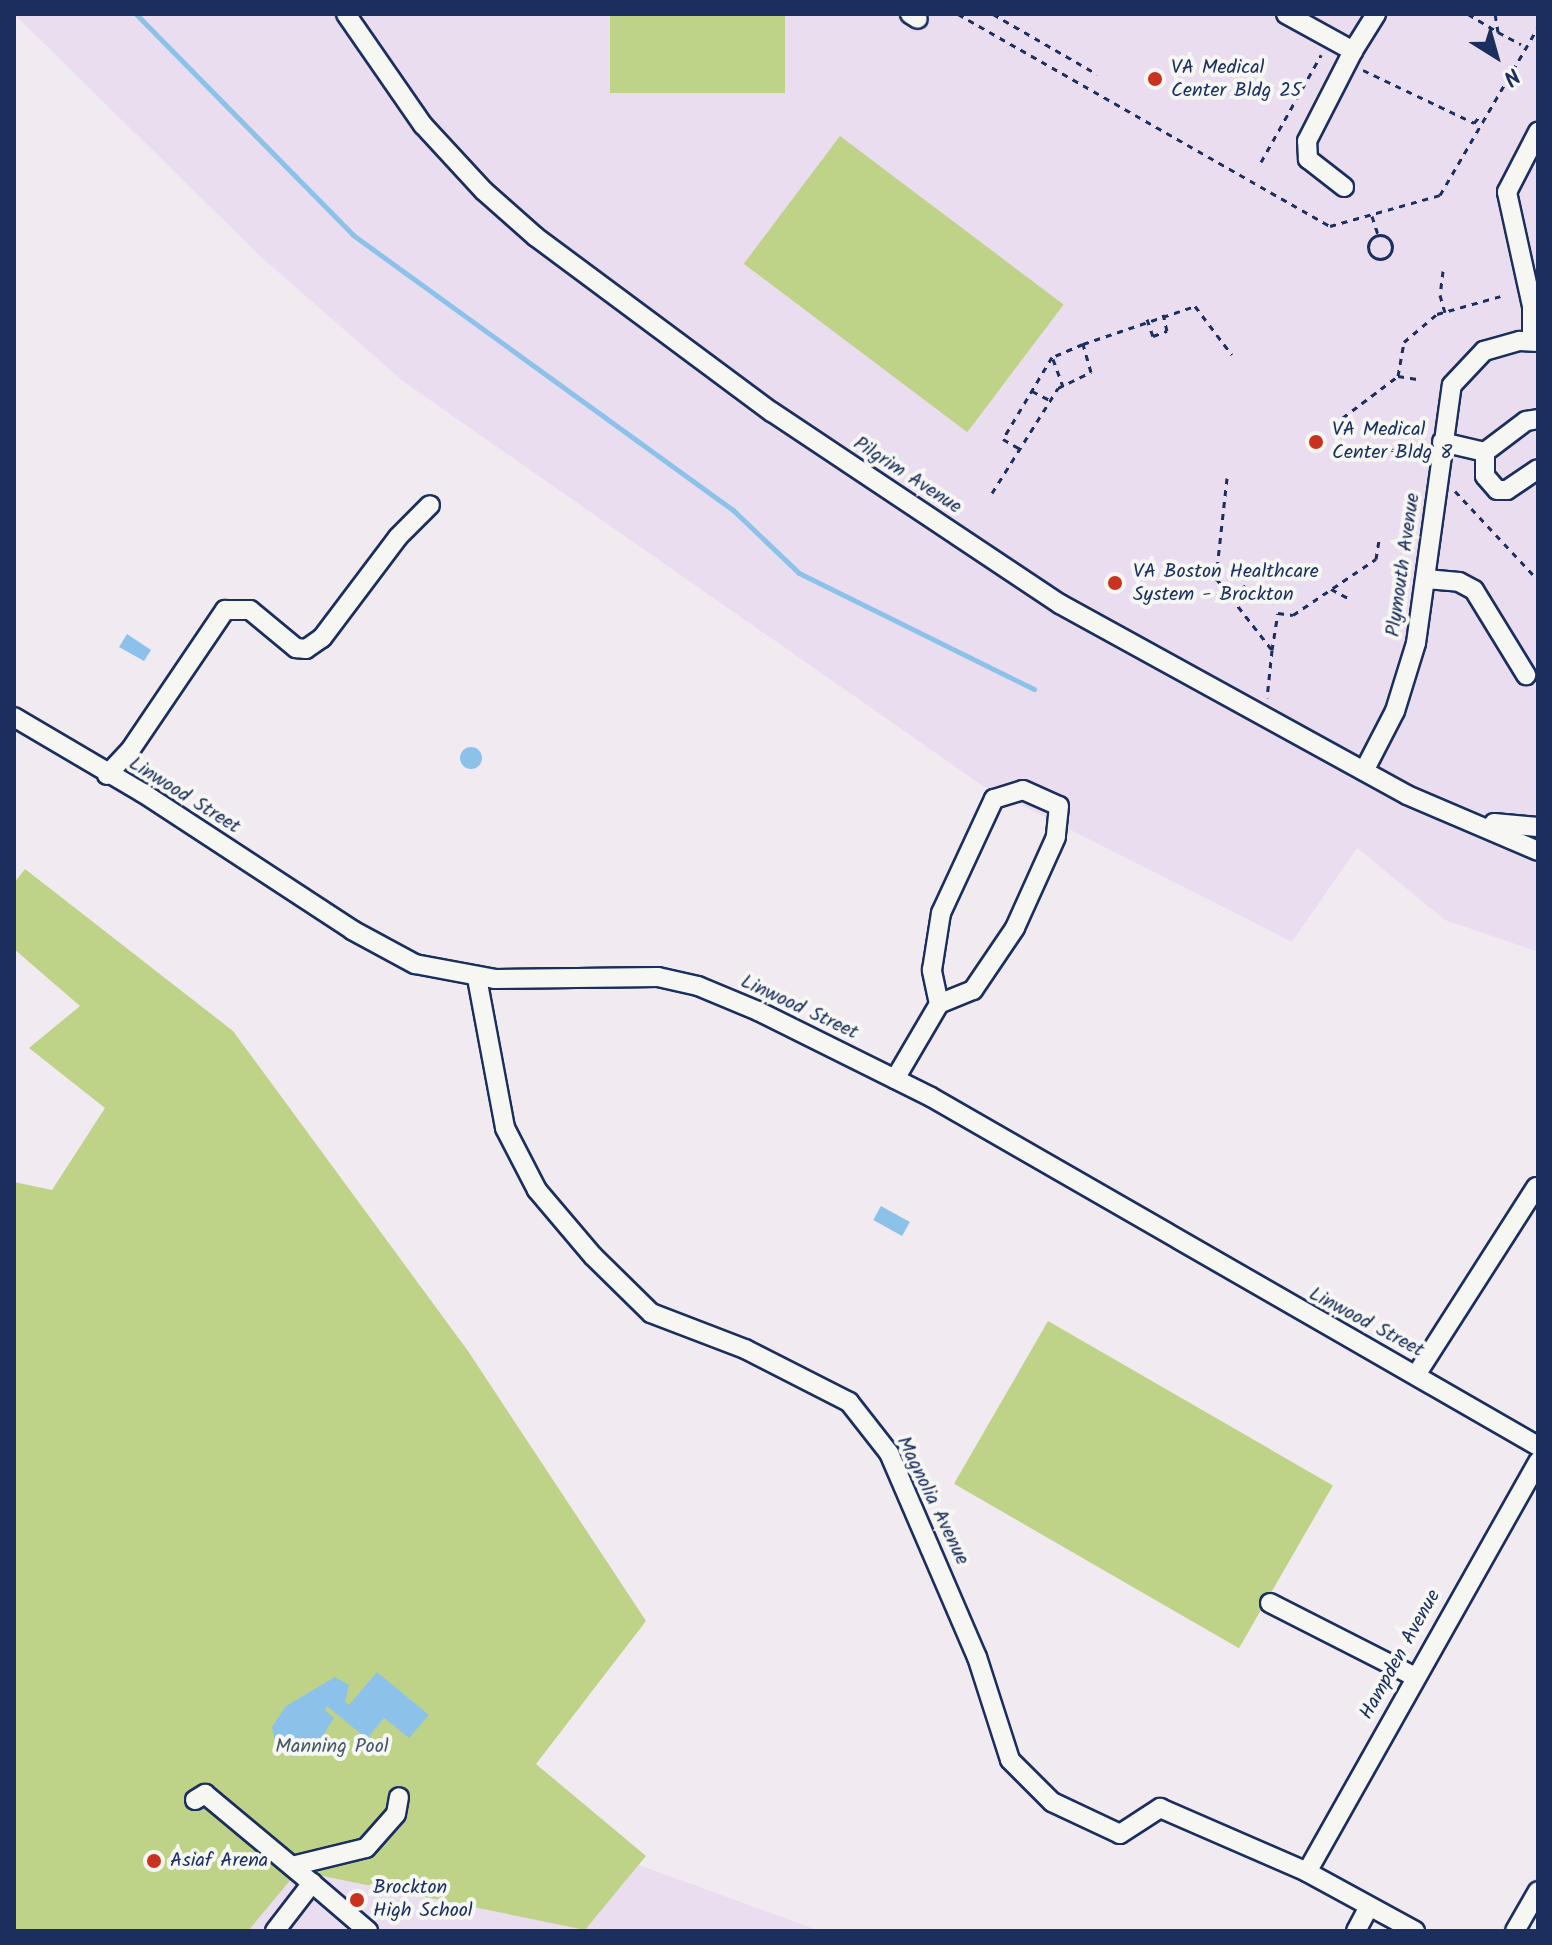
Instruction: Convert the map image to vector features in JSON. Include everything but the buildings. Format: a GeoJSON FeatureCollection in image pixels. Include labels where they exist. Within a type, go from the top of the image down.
{"type":"FeatureCollection","features":[{"type":"Feature","properties":{"kind":"street","name":"Pilgrim Avenue"},"geometry":{"type":"LineString","coordinates":[[346,14],[404,100],[463,171],[536,237],[671,338],[1060,604],[1407,795],[1479,822],[1538,851]]}},
{"type":"Feature","properties":{"kind":"street"},"geometry":{"type":"LineString","coordinates":[[1286,14],[1354,58]]}},
{"type":"Feature","properties":{"kind":"street"},"geometry":{"type":"LineString","coordinates":[[1344,187],[1308,159],[1307,141],[1376,14]]}},
{"type":"Feature","properties":{"kind":"street","name":"Plymouth Avenue"},"geometry":{"type":"LineString","coordinates":[[1364,771],[1407,678],[1426,579],[1447,403],[1459,372],[1493,347],[1535,342],[1532,306],[1507,192],[1538,132]]}},
{"type":"Feature","properties":{"kind":"street"},"geometry":{"type":"LineString","coordinates":[[1485,452],[1526,421],[1538,419]]}},
{"type":"Feature","properties":{"kind":"street"},"geometry":{"type":"LineString","coordinates":[[1442,442],[1485,452]]}},
{"type":"Feature","properties":{"kind":"street"},"geometry":{"type":"LineString","coordinates":[[1485,452],[1485,476],[1497,490],[1507,490],[1538,469]]}},
{"type":"Feature","properties":{"kind":"street"},"geometry":{"type":"LineString","coordinates":[[107,775],[131,749],[225,610],[250,610],[296,648],[306,649],[322,638],[398,537],[430,505]]}},
{"type":"Feature","properties":{"kind":"street"},"geometry":{"type":"LineString","coordinates":[[1426,579],[1459,582],[1474,590],[1526,675]]}},
{"type":"Feature","properties":{"kind":"street","name":"Linwood Street"},"geometry":{"type":"LineString","coordinates":[[14,717],[400,958],[477,978],[678,980],[758,1011],[895,1079],[1538,1446]]}},
{"type":"Feature","properties":{"kind":"street"},"geometry":{"type":"LineString","coordinates":[[895,1079],[939,1004],[973,990],[1015,928],[1056,837],[1059,806],[1023,790],[994,799],[941,913],[932,970],[939,1004]]}},
{"type":"Feature","properties":{"kind":"street"},"geometry":{"type":"LineString","coordinates":[[1479,822],[1538,827]]}},
{"type":"Feature","properties":{"kind":"street","name":"Magnolia Avenue"},"geometry":{"type":"LineString","coordinates":[[477,978],[505,1128],[537,1190],[556,1212],[651,1313],[745,1349],[849,1402],[889,1453],[977,1657],[1010,1760],[1052,1802],[1120,1834],[1160,1808],[1307,1872],[1415,1931]]}},
{"type":"Feature","properties":{"kind":"street"},"geometry":{"type":"LineString","coordinates":[[1416,1375],[1536,1187]]}},
{"type":"Feature","properties":{"kind":"street","name":"Hampden Avenue"},"geometry":{"type":"LineString","coordinates":[[1307,1872],[1413,1676],[1538,1462]]}},
{"type":"Feature","properties":{"kind":"street"},"geometry":{"type":"LineString","coordinates":[[1270,1603],[1413,1676]]}},
{"type":"Feature","properties":{"kind":"street"},"geometry":{"type":"LineString","coordinates":[[195,1800],[205,1794],[368,1931]]}},
{"type":"Feature","properties":{"kind":"street"},"geometry":{"type":"LineString","coordinates":[[292,1866],[366,1848],[396,1814],[399,1797]]}},
{"type":"Feature","properties":{"kind":"street"},"geometry":{"type":"LineString","coordinates":[[275,1931],[312,1883]]}},
{"type":"Feature","properties":{"kind":"street"},"geometry":{"type":"LineString","coordinates":[[1515,1931],[1538,1891]]}},
{"type":"Feature","properties":{"kind":"street"},"geometry":{"type":"LineString","coordinates":[[1356,1931],[1369,1907]]}},
{"type":"Feature","properties":{"kind":"path"},"geometry":{"type":"LineString","coordinates":[[958,14],[1330,226],[1440,195],[1538,27]]}},
{"type":"Feature","properties":{"kind":"path"},"geometry":{"type":"LineString","coordinates":[[993,14],[1097,74]]}},
{"type":"Feature","properties":{"kind":"path"},"geometry":{"type":"LineString","coordinates":[[1468,14],[1521,44]]}},
{"type":"Feature","properties":{"kind":"path"},"geometry":{"type":"LineString","coordinates":[[1495,14],[1498,32]]}},
{"type":"Feature","properties":{"kind":"path"},"geometry":{"type":"LineString","coordinates":[[1261,162],[1325,48]]}},
{"type":"Feature","properties":{"kind":"path"},"geometry":{"type":"LineString","coordinates":[[1354,58],[1474,123],[1479,117]]}},
{"type":"Feature","properties":{"kind":"path"},"geometry":{"type":"LineString","coordinates":[[1371,215],[1378,235],[1391,246],[1379,258],[1368,245],[1378,235]]}},
{"type":"Feature","properties":{"kind":"path"},"geometry":{"type":"LineString","coordinates":[[1443,271],[1440,295],[1445,312]]}},
{"type":"Feature","properties":{"kind":"path"},"geometry":{"type":"LineString","coordinates":[[1333,425],[1398,376],[1404,342],[1445,312],[1501,296]]}},
{"type":"Feature","properties":{"kind":"path"},"geometry":{"type":"LineString","coordinates":[[1020,449],[1003,439],[1052,357],[1147,319],[1195,306],[1232,355]]}},
{"type":"Feature","properties":{"kind":"path"},"geometry":{"type":"LineString","coordinates":[[1147,319],[1153,336],[1167,331],[1163,314]]}},
{"type":"Feature","properties":{"kind":"path"},"geometry":{"type":"LineString","coordinates":[[992,493],[1050,400],[1063,386],[1091,372],[1083,344]]}},
{"type":"Feature","properties":{"kind":"path"},"geometry":{"type":"LineString","coordinates":[[1052,357],[1063,386]]}},
{"type":"Feature","properties":{"kind":"path"},"geometry":{"type":"LineString","coordinates":[[1398,376],[1422,380]]}},
{"type":"Feature","properties":{"kind":"path"},"geometry":{"type":"LineString","coordinates":[[1032,391],[1050,400]]}},
{"type":"Feature","properties":{"kind":"path"},"geometry":{"type":"LineString","coordinates":[[1354,446],[1415,452]]}},
{"type":"Feature","properties":{"kind":"path"},"geometry":{"type":"LineString","coordinates":[[1227,478],[1216,578],[1272,650]]}},
{"type":"Feature","properties":{"kind":"path"},"geometry":{"type":"LineString","coordinates":[[1445,479],[1538,580]]}},
{"type":"Feature","properties":{"kind":"path"},"geometry":{"type":"LineString","coordinates":[[1267,699],[1278,613],[1293,615],[1376,559],[1379,541]]}},
{"type":"Feature","properties":{"kind":"path"},"geometry":{"type":"LineString","coordinates":[[1230,595],[1250,583]]}},
{"type":"Feature","properties":{"kind":"path"},"geometry":{"type":"LineString","coordinates":[[1331,589],[1348,598]]}},
{"type":"Feature","properties":{"kind":"shaded area","name":"VA Boston Healthcare System - Brockton"},"geometry":{"type":"Polygon","coordinates":[[[14,14],[1538,14],[1538,952],[1445,920],[1357,848],[1292,942],[980,784],[404,382],[261,257],[14,14]]]}},
{"type":"Feature","properties":{"kind":"shaded area","name":"Brockton High School"},"geometry":{"type":"Polygon","coordinates":[[[639,1865],[820,1931],[248,1931],[298,1871],[585,1930],[639,1865]]]}},
{"type":"Feature","properties":{"kind":"green space"},"geometry":{"type":"Polygon","coordinates":[[[610,14],[785,14],[785,93],[610,93],[610,14]]]}},
{"type":"Feature","properties":{"kind":"green space"},"geometry":{"type":"Polygon","coordinates":[[[840,136],[1064,305],[967,432],[744,264],[840,136]]]}},
{"type":"Feature","properties":{"kind":"green space","name":"Manning Pool"},"geometry":{"type":"Polygon","coordinates":[[[25,869],[233,1031],[468,1351],[646,1621],[536,1764],[646,1856],[585,1930],[298,1871],[248,1931],[14,1931],[14,1182],[52,1190],[105,1108],[29,1048],[80,1006],[14,949],[14,883],[25,869]]]}},
{"type":"Feature","properties":{"kind":"green space"},"geometry":{"type":"Polygon","coordinates":[[[1048,1321],[1333,1486],[1239,1648],[954,1484],[1048,1321]]]}},
{"type":"Feature","properties":{"kind":"water"},"geometry":{"type":"Polygon","coordinates":[[[127,634],[151,650],[144,661],[119,647],[127,634]]]}},
{"type":"Feature","properties":{"kind":"water"},"geometry":{"type":"Polygon","coordinates":[[[471,747],[479,750],[482,758],[479,766],[471,769],[463,766],[460,758],[463,750],[471,747]]]}},
{"type":"Feature","properties":{"kind":"water"},"geometry":{"type":"Polygon","coordinates":[[[881,1206],[910,1222],[902,1236],[873,1220],[881,1206]]]}},
{"type":"Feature","properties":{"kind":"water"},"geometry":{"type":"Polygon","coordinates":[[[377,1672],[429,1715],[409,1738],[384,1718],[367,1739],[327,1706],[325,1710],[334,1718],[315,1748],[294,1757],[277,1750],[272,1727],[286,1706],[335,1677],[349,1685],[345,1702],[349,1705],[377,1672]]]}},
{"type":"Feature","properties":{"kind":"waterway"},"geometry":{"type":"LineString","coordinates":[[136,14],[353,235],[733,510],[799,573],[1034,689]]}},
{"type":"Feature","properties":{"kind":"place","name":"VA Medical Center Bldg 25"},"geometry":{"type":"Point","coordinates":[1155,79]}},
{"type":"Feature","properties":{"kind":"place","name":"VA Medical Center Bldg 8"},"geometry":{"type":"Point","coordinates":[1316,442]}},
{"type":"Feature","properties":{"kind":"place","name":"VA Boston Healthcare System - Brockton"},"geometry":{"type":"Point","coordinates":[1115,583]}},
{"type":"Feature","properties":{"kind":"place","name":"Asiaf Arena"},"geometry":{"type":"Point","coordinates":[154,1861]}},
{"type":"Feature","properties":{"kind":"place","name":"Brockton High School"},"geometry":{"type":"Point","coordinates":[357,1900]}}]}
